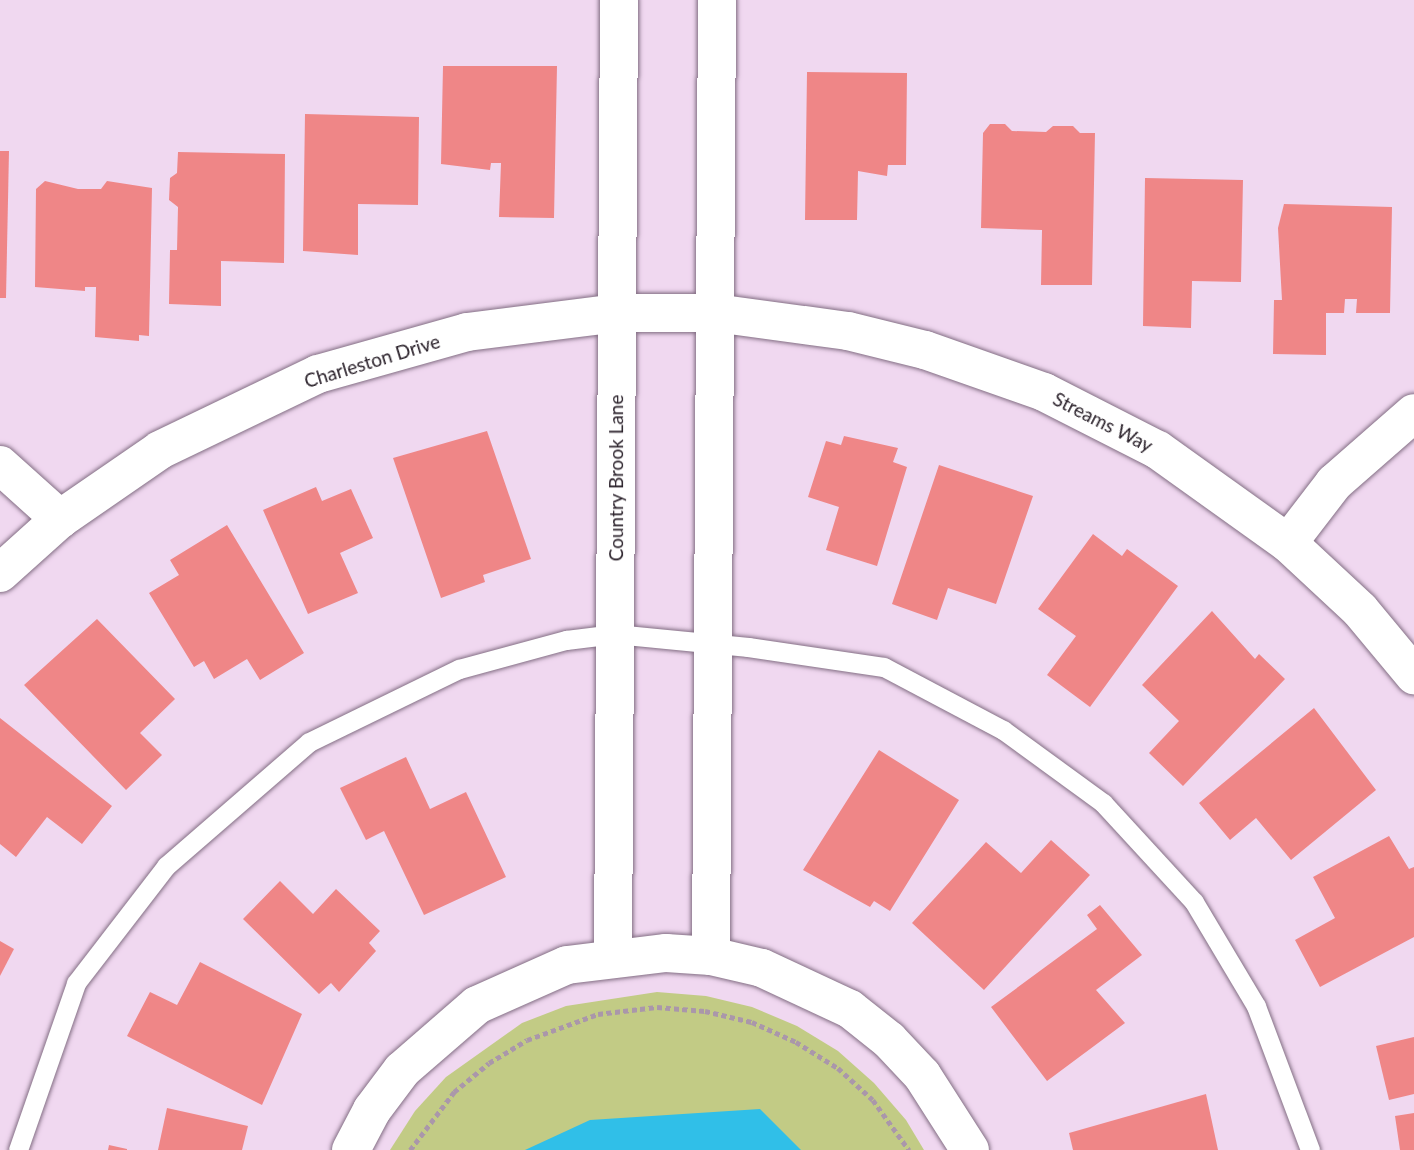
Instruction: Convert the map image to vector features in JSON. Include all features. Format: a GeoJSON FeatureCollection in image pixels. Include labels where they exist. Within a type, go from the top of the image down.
{"type":"FeatureCollection","features":[{"type":"Feature","properties":{"kind":"street","name":"Country Brook Lane"},"geometry":{"type":"LineString","coordinates":[[613,956],[619,0]]}},
{"type":"Feature","properties":{"kind":"street"},"geometry":{"type":"LineString","coordinates":[[711,956],[717,0]]}},
{"type":"Feature","properties":{"kind":"street","name":"Charleston Drive"},"geometry":{"type":"LineString","coordinates":[[0,573],[60,519],[160,450],[318,374],[467,332],[617,313],[715,313]]}},
{"type":"Feature","properties":{"kind":"street","name":"Streams Way"},"geometry":{"type":"LineString","coordinates":[[715,313],[848,331],[900,343],[1044,392],[1158,450],[1288,543],[1360,610],[1414,675]]}},
{"type":"Feature","properties":{"kind":"street"},"geometry":{"type":"LineString","coordinates":[[1288,543],[1334,483],[1414,413]]}},
{"type":"Feature","properties":{"kind":"street"},"geometry":{"type":"LineString","coordinates":[[0,465],[60,519]]}},
{"type":"Feature","properties":{"kind":"street"},"geometry":{"type":"LineString","coordinates":[[351,1150],[372,1110],[402,1070],[477,1005],[567,965],[613,956],[711,956],[785,976],[850,1009],[889,1040],[922,1075],[970,1150]]}},
{"type":"Feature","properties":{"kind":"lane"},"geometry":{"type":"LineString","coordinates":[[18,1150],[76,984],[166,866],[299,751],[459,668],[566,640],[615,634],[884,667],[1003,730],[1103,803],[1194,902],[1256,1006],[1310,1150]]}},
{"type":"Feature","properties":{"kind":"path"},"geometry":{"type":"LineString","coordinates":[[410,1150],[454,1092],[489,1063],[527,1040],[598,1014],[657,1007],[705,1011],[752,1022],[796,1042],[838,1068],[873,1100],[909,1150]]}},
{"type":"Feature","properties":{"kind":"green space"},"geometry":{"type":"Polygon","coordinates":[[[657,992],[706,996],[752,1007],[797,1026],[838,1051],[874,1083],[906,1120],[924,1150],[390,1150],[415,1111],[446,1077],[522,1023],[566,1006],[657,992]]]}},
{"type":"Feature","properties":{"kind":"water"},"geometry":{"type":"Polygon","coordinates":[[[760,1109],[801,1150],[525,1150],[590,1120],[760,1109]]]}},
{"type":"Feature","properties":{"kind":"building"},"geometry":{"type":"Polygon","coordinates":[[[443,66],[557,66],[554,218],[499,217],[501,163],[491,163],[490,170],[441,164],[443,66]]]}},
{"type":"Feature","properties":{"kind":"building"},"geometry":{"type":"Polygon","coordinates":[[[807,72],[907,73],[906,165],[888,165],[887,176],[858,171],[857,220],[805,220],[807,72]]]}},
{"type":"Feature","properties":{"kind":"building"},"geometry":{"type":"Polygon","coordinates":[[[305,114],[419,117],[418,205],[358,204],[358,255],[303,251],[305,114]]]}},
{"type":"Feature","properties":{"kind":"building"},"geometry":{"type":"Polygon","coordinates":[[[990,124],[1005,124],[1012,131],[1046,132],[1053,126],[1073,126],[1080,133],[1095,133],[1092,285],[1041,285],[1042,230],[981,228],[983,133],[990,124]]]}},
{"type":"Feature","properties":{"kind":"building"},"geometry":{"type":"Polygon","coordinates":[[[0,151],[9,151],[6,298],[0,298],[0,151]]]}},
{"type":"Feature","properties":{"kind":"building"},"geometry":{"type":"Polygon","coordinates":[[[178,152],[285,154],[284,263],[221,261],[221,306],[169,304],[170,250],[177,250],[178,207],[169,200],[170,178],[177,173],[178,152]]]}},
{"type":"Feature","properties":{"kind":"building"},"geometry":{"type":"Polygon","coordinates":[[[1145,178],[1243,180],[1241,282],[1192,281],[1191,328],[1143,326],[1145,178]]]}},
{"type":"Feature","properties":{"kind":"building"},"geometry":{"type":"Polygon","coordinates":[[[45,181],[78,189],[101,189],[107,181],[152,188],[149,336],[139,335],[139,341],[95,337],[96,287],[85,287],[85,291],[35,287],[36,189],[45,181]]]}},
{"type":"Feature","properties":{"kind":"building"},"geometry":{"type":"Polygon","coordinates":[[[1284,204],[1392,207],[1390,313],[1356,313],[1357,299],[1345,299],[1344,313],[1326,313],[1326,355],[1273,354],[1274,300],[1282,300],[1278,228],[1284,204]]]}},
{"type":"Feature","properties":{"kind":"building"},"geometry":{"type":"Polygon","coordinates":[[[487,431],[531,559],[483,575],[485,582],[441,598],[393,458],[487,431]]]}},
{"type":"Feature","properties":{"kind":"building"},"geometry":{"type":"Polygon","coordinates":[[[844,436],[898,448],[893,462],[907,467],[877,566],[826,550],[839,507],[808,497],[826,441],[841,445],[844,436]]]}},
{"type":"Feature","properties":{"kind":"building"},"geometry":{"type":"Polygon","coordinates":[[[939,465],[1033,496],[996,604],[948,588],[937,620],[892,604],[939,465]]]}},
{"type":"Feature","properties":{"kind":"building"},"geometry":{"type":"Polygon","coordinates":[[[316,487],[322,501],[351,489],[373,538],[340,553],[358,593],[308,614],[263,510],[316,487]]]}},
{"type":"Feature","properties":{"kind":"building"},"geometry":{"type":"Polygon","coordinates":[[[227,525],[304,653],[260,680],[247,659],[214,679],[204,661],[194,667],[149,593],[179,575],[170,560],[227,525]]]}},
{"type":"Feature","properties":{"kind":"building"},"geometry":{"type":"Polygon","coordinates":[[[1093,534],[1122,556],[1127,549],[1178,586],[1090,707],[1047,675],[1076,636],[1038,609],[1093,534]]]}},
{"type":"Feature","properties":{"kind":"building"},"geometry":{"type":"Polygon","coordinates":[[[1212,611],[1255,659],[1259,654],[1285,679],[1183,786],[1149,753],[1179,721],[1142,685],[1212,611]]]}},
{"type":"Feature","properties":{"kind":"building"},"geometry":{"type":"Polygon","coordinates":[[[97,619],[175,699],[140,733],[162,755],[126,790],[24,685],[97,619]]]}},
{"type":"Feature","properties":{"kind":"building"},"geometry":{"type":"Polygon","coordinates":[[[1314,708],[1376,790],[1291,860],[1256,818],[1230,840],[1199,803],[1314,708]]]}},
{"type":"Feature","properties":{"kind":"building"},"geometry":{"type":"Polygon","coordinates":[[[0,718],[112,806],[82,844],[47,817],[16,857],[0,844],[0,718]]]}},
{"type":"Feature","properties":{"kind":"building"},"geometry":{"type":"Polygon","coordinates":[[[879,750],[959,800],[890,911],[874,901],[870,907],[803,870],[879,750]]]}},
{"type":"Feature","properties":{"kind":"building"},"geometry":{"type":"Polygon","coordinates":[[[406,757],[430,809],[466,792],[506,877],[424,915],[384,831],[366,840],[340,788],[406,757]]]}},
{"type":"Feature","properties":{"kind":"building"},"geometry":{"type":"Polygon","coordinates":[[[1389,836],[1409,869],[1414,867],[1414,937],[1320,987],[1295,940],[1335,918],[1313,877],[1389,836]]]}},
{"type":"Feature","properties":{"kind":"building"},"geometry":{"type":"Polygon","coordinates":[[[1051,840],[1090,875],[984,990],[912,923],[986,842],[1021,873],[1051,840]]]}},
{"type":"Feature","properties":{"kind":"building"},"geometry":{"type":"Polygon","coordinates":[[[280,881],[313,914],[336,889],[380,931],[369,943],[376,951],[339,992],[331,983],[319,994],[243,919],[280,881]]]}},
{"type":"Feature","properties":{"kind":"building"},"geometry":{"type":"Polygon","coordinates":[[[1100,905],[1142,955],[1096,990],[1125,1023],[1047,1081],[991,1007],[1097,929],[1087,915],[1100,905]]]}},
{"type":"Feature","properties":{"kind":"building"},"geometry":{"type":"Polygon","coordinates":[[[0,941],[14,949],[0,976],[0,941]]]}},
{"type":"Feature","properties":{"kind":"building"},"geometry":{"type":"Polygon","coordinates":[[[200,962],[302,1014],[262,1105],[127,1036],[150,992],[177,1005],[200,962]]]}},
{"type":"Feature","properties":{"kind":"building"},"geometry":{"type":"Polygon","coordinates":[[[1414,1037],[1414,1094],[1389,1100],[1376,1046],[1414,1037]]]}},
{"type":"Feature","properties":{"kind":"building"},"geometry":{"type":"Polygon","coordinates":[[[1206,1094],[1218,1150],[1073,1150],[1069,1133],[1206,1094]]]}},
{"type":"Feature","properties":{"kind":"building"},"geometry":{"type":"Polygon","coordinates":[[[167,1108],[248,1126],[242,1150],[158,1150],[167,1108]]]}},
{"type":"Feature","properties":{"kind":"building"},"geometry":{"type":"Polygon","coordinates":[[[1414,1113],[1414,1150],[1400,1150],[1395,1116],[1414,1113]]]}},
{"type":"Feature","properties":{"kind":"building"},"geometry":{"type":"Polygon","coordinates":[[[109,1145],[127,1149],[127,1150],[108,1150],[109,1145]]]}}]}
